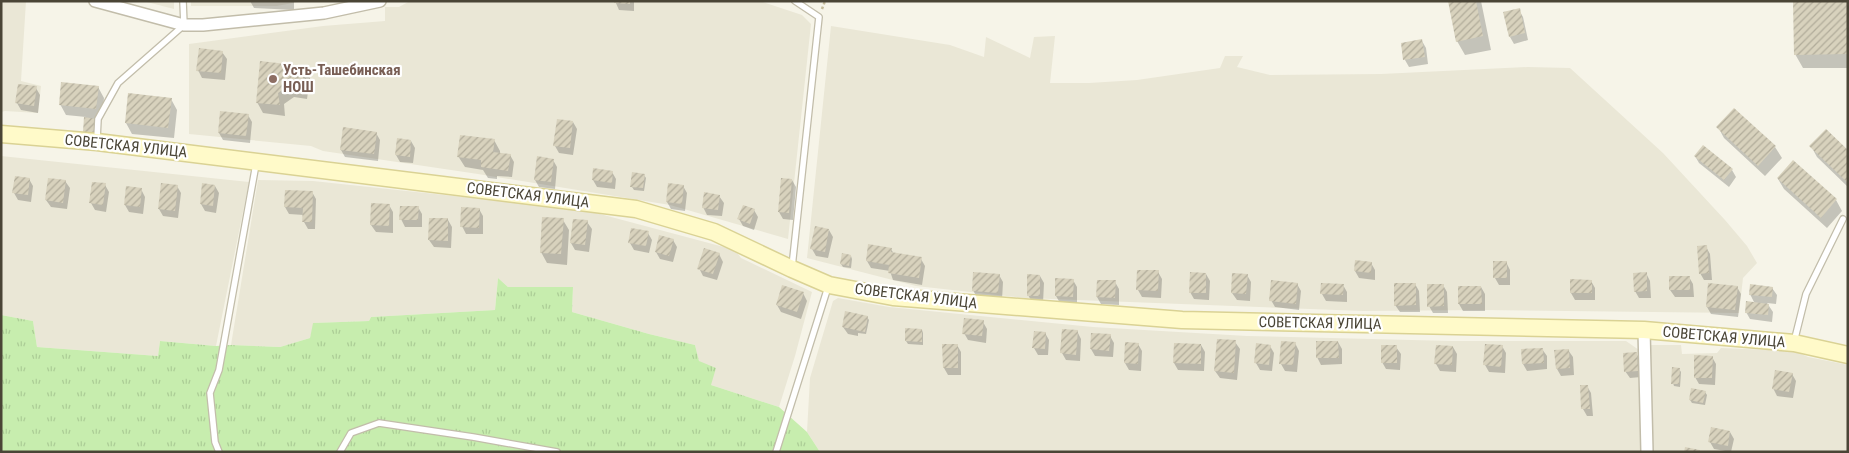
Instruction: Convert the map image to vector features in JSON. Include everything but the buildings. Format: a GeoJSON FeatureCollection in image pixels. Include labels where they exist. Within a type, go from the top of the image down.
{"type":"FeatureCollection","features":[{"type":"Feature","properties":{"kind":"street"},"geometry":{"type":"LineString","coordinates":[[95,1],[184,25],[203,25],[324,13],[380,1]]}},
{"type":"Feature","properties":{"kind":"street","name":"СОВЕТСКАЯ УЛИЦА"},"geometry":{"type":"LineString","coordinates":[[1,134],[97,142],[636,209],[714,232],[829,285],[893,297],[1182,320],[1644,330],[1794,343],[1848,355]]}},
{"type":"Feature","properties":{"kind":"street"},"geometry":{"type":"LineString","coordinates":[[1644,330],[1647,452]]}},
{"type":"Feature","properties":{"kind":"lane"},"geometry":{"type":"LineString","coordinates":[[97,142],[98,119],[118,83],[184,25],[182,1]]}},
{"type":"Feature","properties":{"kind":"lane"},"geometry":{"type":"LineString","coordinates":[[792,269],[819,18],[794,1]]}},
{"type":"Feature","properties":{"kind":"lane"},"geometry":{"type":"LineString","coordinates":[[219,452],[215,442],[210,393],[219,370],[256,161]]}},
{"type":"Feature","properties":{"kind":"lane"},"geometry":{"type":"LineString","coordinates":[[1794,343],[1806,294],[1843,219]]}},
{"type":"Feature","properties":{"kind":"lane"},"geometry":{"type":"LineString","coordinates":[[776,452],[829,285]]}},
{"type":"Feature","properties":{"kind":"lane"},"geometry":{"type":"LineString","coordinates":[[340,452],[351,433],[379,423],[557,452]]}},
{"type":"Feature","properties":{"kind":"shaded area"},"geometry":{"type":"Polygon","coordinates":[[[1,1],[26,1],[21,81],[41,86],[38,113],[1,112],[1,1]]]}},
{"type":"Feature","properties":{"kind":"shaded area"},"geometry":{"type":"Polygon","coordinates":[[[143,1],[174,1],[174,9],[143,1]]]}},
{"type":"Feature","properties":{"kind":"shaded area"},"geometry":{"type":"Polygon","coordinates":[[[191,1],[303,1],[277,6],[191,6],[191,1]]]}},
{"type":"Feature","properties":{"kind":"shaded area"},"geometry":{"type":"Polygon","coordinates":[[[410,1],[760,1],[802,15],[811,24],[788,239],[670,205],[323,151],[311,146],[189,134],[189,44],[323,26],[385,21],[385,7],[399,7],[410,1]]]}},
{"type":"Feature","properties":{"kind":"shaded area"},"geometry":{"type":"Polygon","coordinates":[[[831,26],[950,45],[984,57],[986,37],[1030,58],[1034,37],[1055,36],[1050,83],[1137,80],[1220,68],[1225,56],[1243,56],[1237,67],[1270,75],[1381,74],[1528,67],[1570,68],[1663,153],[1725,220],[1747,246],[1757,263],[1743,278],[1739,313],[1484,310],[1363,311],[1026,298],[916,286],[807,258],[831,26]]]}},
{"type":"Feature","properties":{"kind":"shaded area"},"geometry":{"type":"Polygon","coordinates":[[[1,156],[249,182],[216,346],[160,341],[158,356],[37,347],[33,321],[1,315],[1,156]]]}},
{"type":"Feature","properties":{"kind":"shaded area"},"geometry":{"type":"Polygon","coordinates":[[[258,180],[313,181],[585,210],[735,250],[741,258],[812,292],[779,407],[711,385],[699,361],[695,345],[572,312],[573,287],[508,287],[498,278],[495,310],[371,317],[369,321],[314,323],[310,338],[280,347],[231,345],[258,180]]]}},
{"type":"Feature","properties":{"kind":"shaded area"},"geometry":{"type":"Polygon","coordinates":[[[838,298],[889,307],[1093,327],[1247,336],[1452,341],[1626,341],[1639,350],[1641,452],[820,452],[807,432],[810,378],[833,301],[838,298]]]}},
{"type":"Feature","properties":{"kind":"shaded area"},"geometry":{"type":"Polygon","coordinates":[[[1650,345],[1681,345],[1682,354],[1717,353],[1721,348],[1795,351],[1808,357],[1848,365],[1848,452],[1652,452],[1650,345]]]}},
{"type":"Feature","properties":{"kind":"green space"},"geometry":{"type":"Polygon","coordinates":[[[498,278],[508,287],[573,287],[572,312],[695,345],[699,361],[716,368],[711,385],[779,407],[807,432],[820,452],[1,452],[1,315],[33,321],[37,347],[158,356],[160,341],[216,346],[280,347],[310,338],[313,323],[369,321],[371,317],[495,310],[498,278]]]}},
{"type":"Feature","properties":{"kind":"place","name":"Усть-Ташебинская НОШ"},"geometry":{"type":"Point","coordinates":[273,79]}}]}
